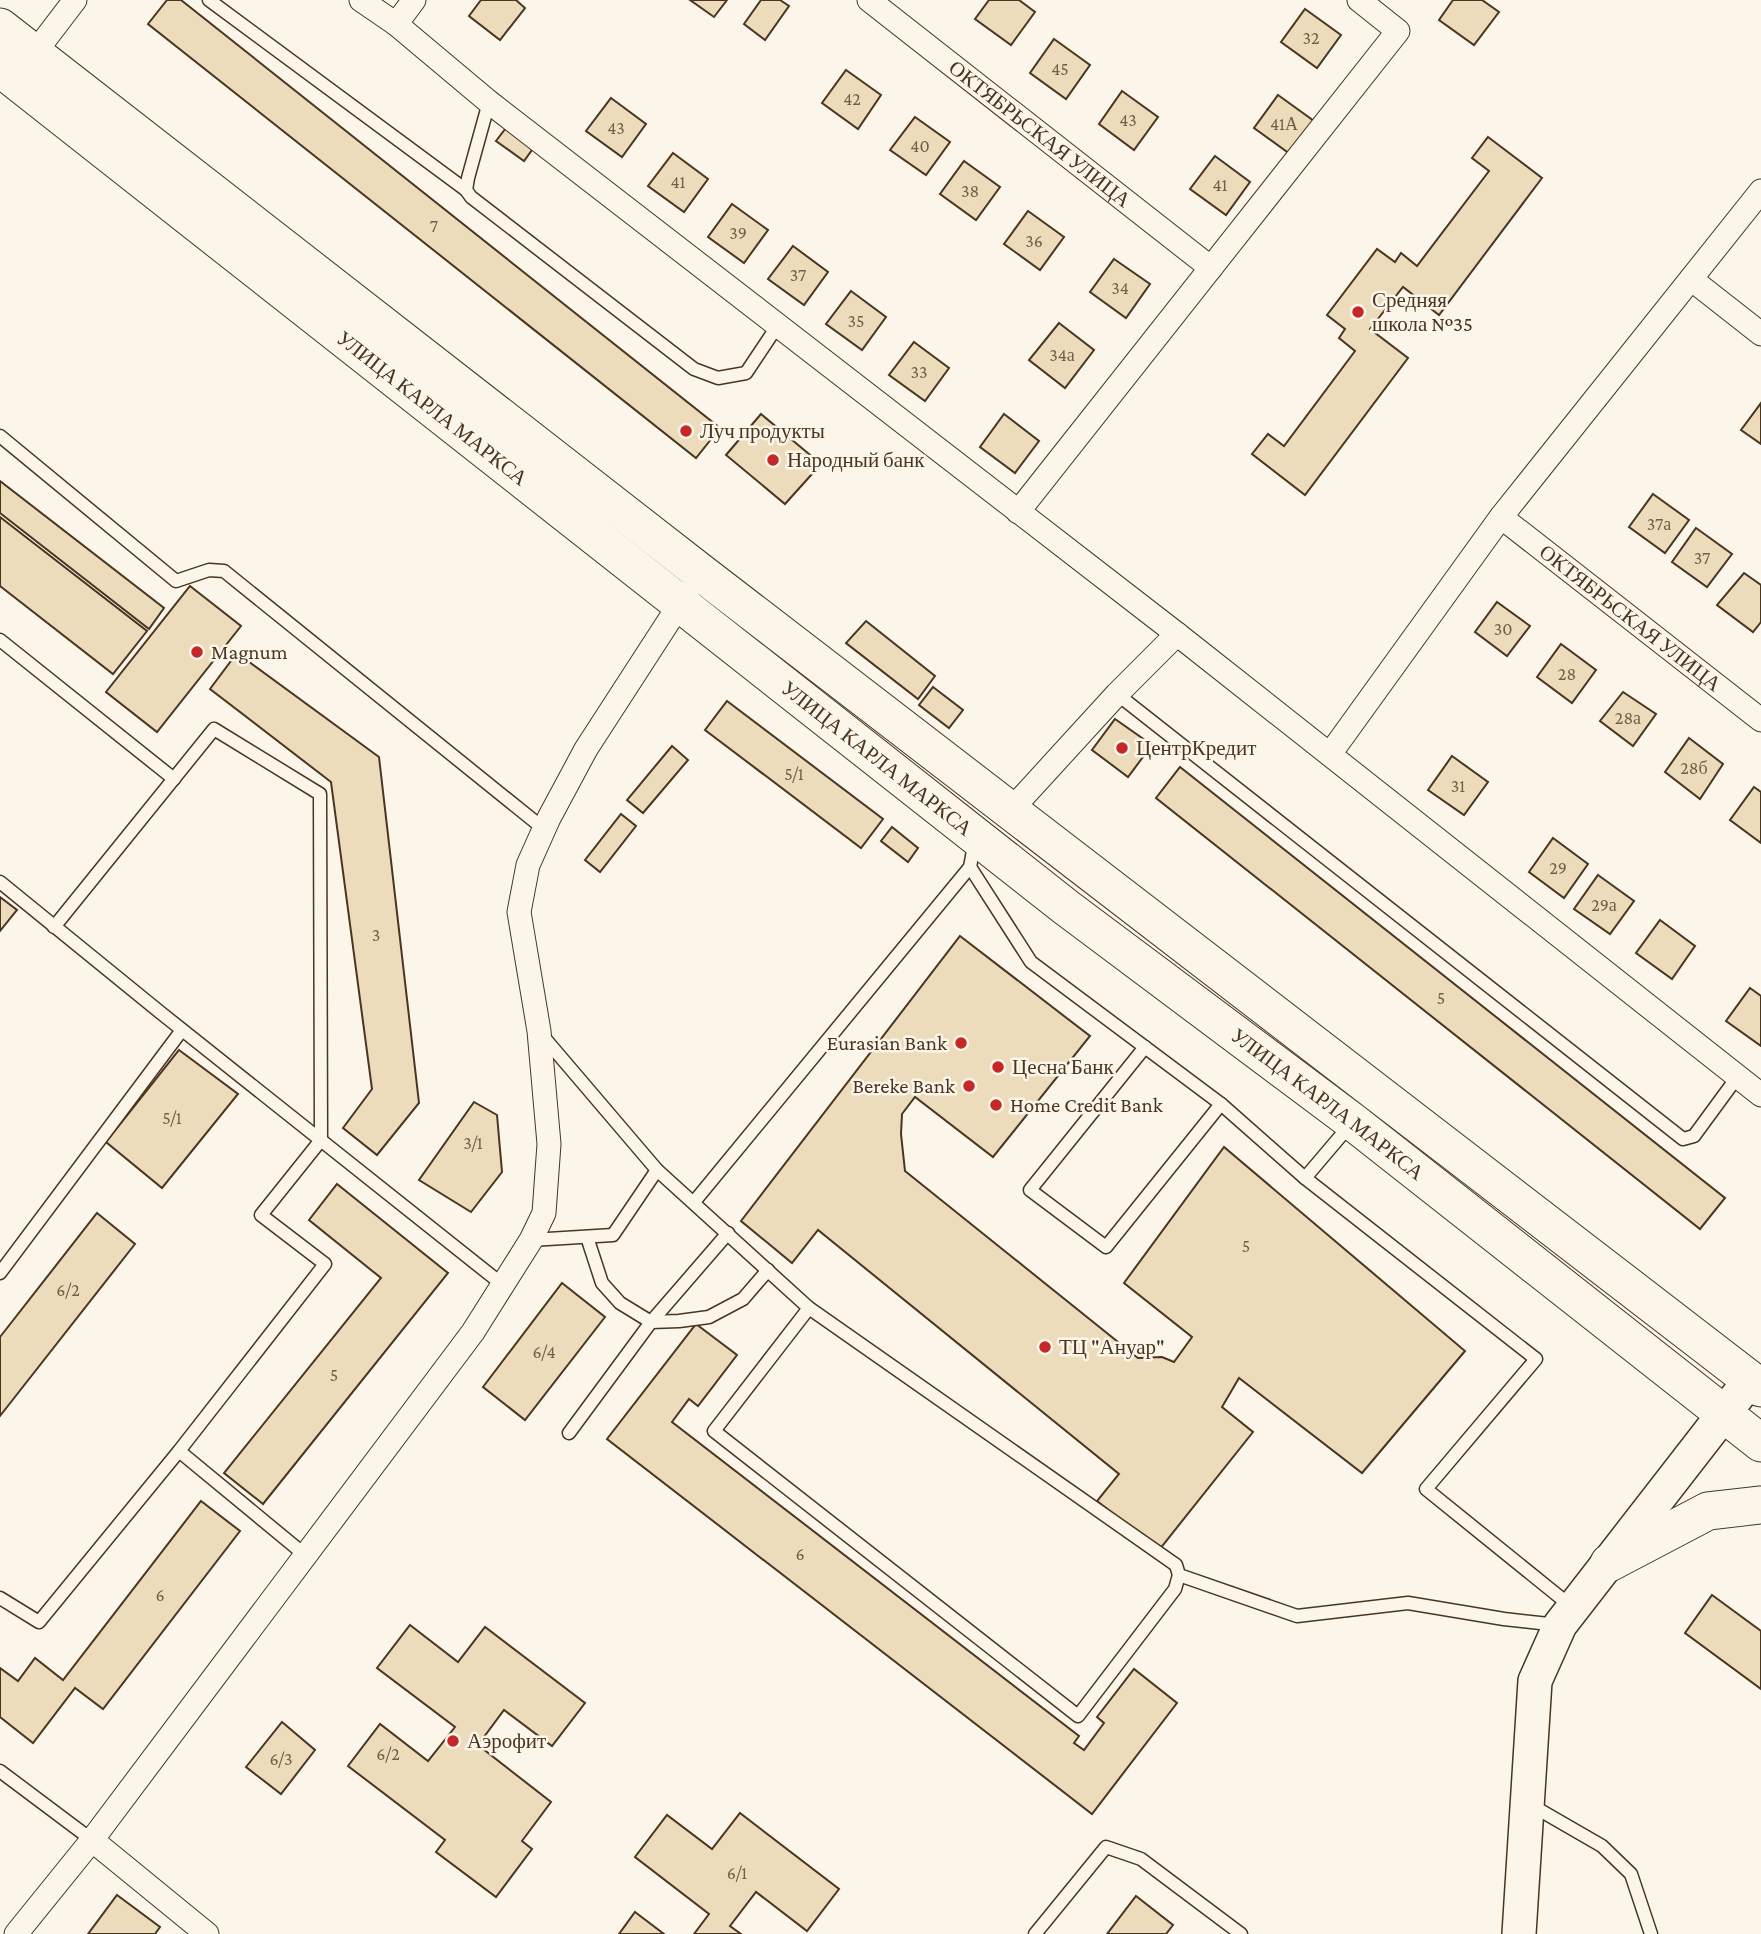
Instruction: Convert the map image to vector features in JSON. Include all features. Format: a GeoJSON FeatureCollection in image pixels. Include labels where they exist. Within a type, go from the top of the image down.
{"type":"FeatureCollection","features":[{"type":"Feature","properties":{"kind":"main road","name":"УЛИЦА КАРЛА МАРКСА"},"geometry":{"type":"LineString","coordinates":[[0,27],[17,66],[681,604],[973,852],[1067,908],[1353,1122],[1761,1443]]}},
{"type":"Feature","properties":{"kind":"main road","name":"УЛИЦА КАРЛА МАРКСА"},"geometry":{"type":"LineString","coordinates":[[17,66],[700,572],[1756,1384]]}},
{"type":"Feature","properties":{"kind":"main road"},"geometry":{"type":"LineString","coordinates":[[1609,1563],[1708,1511],[1761,1505]]}},
{"type":"Feature","properties":{"kind":"street"},"geometry":{"type":"LineString","coordinates":[[17,66],[75,0]]}},
{"type":"Feature","properties":{"kind":"street"},"geometry":{"type":"LineString","coordinates":[[361,0],[396,24],[489,102],[1177,634],[1761,1095]]}},
{"type":"Feature","properties":{"kind":"street"},"geometry":{"type":"LineString","coordinates":[[396,24],[414,0]]}},
{"type":"Feature","properties":{"kind":"street","name":"ОКТЯБРЬСКАЯ УЛИЦА"},"geometry":{"type":"LineString","coordinates":[[869,0],[1211,268]]}},
{"type":"Feature","properties":{"kind":"street"},"geometry":{"type":"LineString","coordinates":[[1018,512],[1398,31],[1359,0]]}},
{"type":"Feature","properties":{"kind":"street"},"geometry":{"type":"LineString","coordinates":[[1330,754],[1501,517],[1761,191]]}},
{"type":"Feature","properties":{"kind":"street"},"geometry":{"type":"LineString","coordinates":[[1690,279],[1761,334]]}},
{"type":"Feature","properties":{"kind":"street","name":"ОКТЯБРЬСКАЯ УЛИЦА"},"geometry":{"type":"LineString","coordinates":[[1501,517],[1761,720]]}},
{"type":"Feature","properties":{"kind":"street"},"geometry":{"type":"LineString","coordinates":[[25,1931],[473,1332],[531,1240],[544,1213],[549,1144],[538,1031],[519,912],[527,865],[586,749],[700,572]]}},
{"type":"Feature","properties":{"kind":"street"},"geometry":{"type":"LineString","coordinates":[[1010,811],[1117,694],[1177,634]]}},
{"type":"Feature","properties":{"kind":"street"},"geometry":{"type":"LineString","coordinates":[[1519,1934],[1535,1681],[1567,1617],[1723,1414],[1756,1384]]}},
{"type":"Feature","properties":{"kind":"street"},"geometry":{"type":"LineString","coordinates":[[92,1840],[207,1934]]}},
{"type":"Feature","properties":{"kind":"lane"},"geometry":{"type":"LineString","coordinates":[[209,0],[466,190],[471,197],[694,369],[718,378],[746,373],[778,325]]}},
{"type":"Feature","properties":{"kind":"lane"},"geometry":{"type":"LineString","coordinates":[[466,190],[489,102]]}},
{"type":"Feature","properties":{"kind":"lane"},"geometry":{"type":"LineString","coordinates":[[0,436],[176,580],[209,570],[224,571],[544,829]]}},
{"type":"Feature","properties":{"kind":"lane"},"geometry":{"type":"LineString","coordinates":[[0,640],[174,779]]}},
{"type":"Feature","properties":{"kind":"lane"},"geometry":{"type":"LineString","coordinates":[[1117,694],[1684,1139],[1694,1136],[1738,1076]]}},
{"type":"Feature","properties":{"kind":"lane"},"geometry":{"type":"LineString","coordinates":[[0,1598],[39,1622],[179,1451],[325,1264],[261,1215],[321,1140],[320,794],[214,729],[54,927]]}},
{"type":"Feature","properties":{"kind":"lane"},"geometry":{"type":"LineString","coordinates":[[694,1202],[973,852],[1031,962],[1221,1104],[1305,1178],[1536,1359],[1426,1489],[1567,1617]]}},
{"type":"Feature","properties":{"kind":"lane"},"geometry":{"type":"LineString","coordinates":[[0,882],[503,1285]]}},
{"type":"Feature","properties":{"kind":"lane"},"geometry":{"type":"LineString","coordinates":[[0,1273],[182,1030]]}},
{"type":"Feature","properties":{"kind":"lane"},"geometry":{"type":"LineString","coordinates":[[538,1031],[657,1170],[809,1308],[1176,1565],[1179,1575],[1175,1589],[1078,1716],[714,1431],[809,1308]]}},
{"type":"Feature","properties":{"kind":"lane"},"geometry":{"type":"LineString","coordinates":[[1145,1047],[1030,1190],[1106,1247],[1221,1104]]}},
{"type":"Feature","properties":{"kind":"lane"},"geometry":{"type":"LineString","coordinates":[[1305,1178],[1353,1122]]}},
{"type":"Feature","properties":{"kind":"lane"},"geometry":{"type":"LineString","coordinates":[[531,1240],[613,1235],[657,1170]]}},
{"type":"Feature","properties":{"kind":"lane"},"geometry":{"type":"LineString","coordinates":[[569,1433],[652,1322],[728,1233]]}},
{"type":"Feature","properties":{"kind":"lane"},"geometry":{"type":"LineString","coordinates":[[587,1237],[602,1283],[620,1303],[652,1322],[709,1317],[743,1299],[768,1270]]}},
{"type":"Feature","properties":{"kind":"lane"},"geometry":{"type":"LineString","coordinates":[[179,1451],[305,1555]]}},
{"type":"Feature","properties":{"kind":"lane"},"geometry":{"type":"LineString","coordinates":[[1179,1575],[1297,1616],[1408,1603],[1504,1619],[1567,1617]]}},
{"type":"Feature","properties":{"kind":"lane"},"geometry":{"type":"LineString","coordinates":[[0,1771],[92,1840]]}},
{"type":"Feature","properties":{"kind":"lane"},"geometry":{"type":"LineString","coordinates":[[1527,1803],[1602,1846],[1631,1874],[1651,1934]]}},
{"type":"Feature","properties":{"kind":"lane"},"geometry":{"type":"LineString","coordinates":[[1035,1934],[1105,1847],[1142,1859],[1241,1934]]}},
{"type":"Feature","properties":{"kind":"building"},"geometry":{"type":"Polygon","coordinates":[[[167,0],[181,0],[720,428],[696,458],[148,24],[167,0]]]}},
{"type":"Feature","properties":{"kind":"building"},"geometry":{"type":"Polygon","coordinates":[[[481,0],[516,0],[525,8],[500,40],[469,16],[481,0]]]}},
{"type":"Feature","properties":{"kind":"building"},"geometry":{"type":"Polygon","coordinates":[[[690,0],[727,0],[714,17],[690,0]]]}},
{"type":"Feature","properties":{"kind":"building"},"geometry":{"type":"Polygon","coordinates":[[[761,0],[780,0],[789,6],[765,40],[744,24],[761,0]]]}},
{"type":"Feature","properties":{"kind":"building"},"geometry":{"type":"Polygon","coordinates":[[[989,0],[1019,0],[1035,12],[1011,45],[975,19],[989,0]]]}},
{"type":"Feature","properties":{"kind":"building"},"geometry":{"type":"Polygon","coordinates":[[[1453,0],[1482,0],[1499,12],[1474,45],[1439,20],[1453,0]]]}},
{"type":"Feature","properties":{"kind":"building"},"geometry":{"type":"Polygon","coordinates":[[[1305,9],[1341,35],[1317,68],[1281,42],[1305,9]]]}},
{"type":"Feature","properties":{"kind":"building"},"geometry":{"type":"Polygon","coordinates":[[[1054,39],[1090,65],[1066,99],[1030,73],[1054,39]]]}},
{"type":"Feature","properties":{"kind":"building"},"geometry":{"type":"Polygon","coordinates":[[[846,70],[881,95],[858,129],[822,103],[846,70]]]}},
{"type":"Feature","properties":{"kind":"building"},"geometry":{"type":"Polygon","coordinates":[[[1122,91],[1158,117],[1134,150],[1099,124],[1122,91]]]}},
{"type":"Feature","properties":{"kind":"building"},"geometry":{"type":"Polygon","coordinates":[[[1278,95],[1314,121],[1290,154],[1254,128],[1278,95]]]}},
{"type":"Feature","properties":{"kind":"building"},"geometry":{"type":"Polygon","coordinates":[[[611,98],[646,124],[622,157],[586,131],[611,98]]]}},
{"type":"Feature","properties":{"kind":"building"},"geometry":{"type":"Polygon","coordinates":[[[915,117],[950,142],[926,175],[890,150],[915,117]]]}},
{"type":"Feature","properties":{"kind":"building"},"geometry":{"type":"Polygon","coordinates":[[[509,124],[537,143],[524,161],[496,141],[509,124]]]}},
{"type":"Feature","properties":{"kind":"building"},"geometry":{"type":"Polygon","coordinates":[[[1488,137],[1542,178],[1439,315],[1403,287],[1370,329],[1408,358],[1305,495],[1252,454],[1268,434],[1284,446],[1355,351],[1339,338],[1345,329],[1327,315],[1377,249],[1395,262],[1401,253],[1417,266],[1489,171],[1472,158],[1488,137]]]}},
{"type":"Feature","properties":{"kind":"building"},"geometry":{"type":"Polygon","coordinates":[[[673,153],[708,179],[684,212],[648,186],[673,153]]]}},
{"type":"Feature","properties":{"kind":"building"},"geometry":{"type":"Polygon","coordinates":[[[1215,156],[1250,182],[1226,215],[1190,189],[1215,156]]]}},
{"type":"Feature","properties":{"kind":"building"},"geometry":{"type":"Polygon","coordinates":[[[964,161],[1000,187],[976,220],[940,194],[964,161]]]}},
{"type":"Feature","properties":{"kind":"building"},"geometry":{"type":"Polygon","coordinates":[[[732,204],[768,230],[744,263],[708,237],[732,204]]]}},
{"type":"Feature","properties":{"kind":"building"},"geometry":{"type":"Polygon","coordinates":[[[1028,211],[1064,237],[1040,270],[1004,244],[1028,211]]]}},
{"type":"Feature","properties":{"kind":"building"},"geometry":{"type":"Polygon","coordinates":[[[793,246],[828,272],[804,305],[768,279],[793,246]]]}},
{"type":"Feature","properties":{"kind":"building"},"geometry":{"type":"Polygon","coordinates":[[[1114,259],[1150,284],[1126,318],[1090,292],[1114,259]]]}},
{"type":"Feature","properties":{"kind":"building"},"geometry":{"type":"Polygon","coordinates":[[[851,291],[886,317],[862,350],[826,324],[851,291]]]}},
{"type":"Feature","properties":{"kind":"building"},"geometry":{"type":"Polygon","coordinates":[[[1059,323],[1094,350],[1065,388],[1029,360],[1059,323]]]}},
{"type":"Feature","properties":{"kind":"building"},"geometry":{"type":"Polygon","coordinates":[[[914,342],[949,368],[925,401],[889,375],[914,342]]]}},
{"type":"Feature","properties":{"kind":"building"},"geometry":{"type":"Polygon","coordinates":[[[1761,403],[1761,444],[1741,430],[1761,403]]]}},
{"type":"Feature","properties":{"kind":"building","name":"Народный банк"},"geometry":{"type":"Polygon","coordinates":[[[761,414],[821,464],[785,504],[726,455],[761,414]]]}},
{"type":"Feature","properties":{"kind":"building"},"geometry":{"type":"Polygon","coordinates":[[[1004,414],[1039,441],[1015,473],[980,447],[1004,414]]]}},
{"type":"Feature","properties":{"kind":"building"},"geometry":{"type":"Polygon","coordinates":[[[0,481],[164,608],[149,629],[0,513],[0,481]]]}},
{"type":"Feature","properties":{"kind":"building"},"geometry":{"type":"Polygon","coordinates":[[[1653,494],[1689,520],[1665,553],[1629,527],[1653,494]]]}},
{"type":"Feature","properties":{"kind":"building"},"geometry":{"type":"Polygon","coordinates":[[[0,517],[147,631],[113,674],[0,586],[0,517]]]}},
{"type":"Feature","properties":{"kind":"building"},"geometry":{"type":"Polygon","coordinates":[[[1696,528],[1732,554],[1707,587],[1672,562],[1696,528]]]}},
{"type":"Feature","properties":{"kind":"building"},"geometry":{"type":"Polygon","coordinates":[[[1744,573],[1761,585],[1761,622],[1753,632],[1717,605],[1744,573]]]}},
{"type":"Feature","properties":{"kind":"building"},"geometry":{"type":"Polygon","coordinates":[[[190,586],[241,626],[157,732],[106,692],[190,586]]]}},
{"type":"Feature","properties":{"kind":"building"},"geometry":{"type":"Polygon","coordinates":[[[1497,602],[1530,626],[1507,656],[1475,632],[1497,602]]]}},
{"type":"Feature","properties":{"kind":"building"},"geometry":{"type":"Polygon","coordinates":[[[866,621],[935,676],[918,699],[846,643],[866,621]]]}},
{"type":"Feature","properties":{"kind":"building"},"geometry":{"type":"Polygon","coordinates":[[[1561,644],[1596,670],[1572,703],[1537,677],[1561,644]]]}},
{"type":"Feature","properties":{"kind":"building"},"geometry":{"type":"Polygon","coordinates":[[[237,653],[379,757],[419,1103],[377,1155],[343,1128],[372,1089],[331,782],[210,689],[237,653]]]}},
{"type":"Feature","properties":{"kind":"building"},"geometry":{"type":"Polygon","coordinates":[[[933,687],[963,710],[949,728],[919,705],[933,687]]]}},
{"type":"Feature","properties":{"kind":"building"},"geometry":{"type":"Polygon","coordinates":[[[1623,692],[1656,714],[1633,746],[1600,721],[1623,692]]]}},
{"type":"Feature","properties":{"kind":"building"},"geometry":{"type":"Polygon","coordinates":[[[727,701],[883,819],[861,848],[705,730],[727,701]]]}},
{"type":"Feature","properties":{"kind":"building","name":"ЦентрКредит"},"geometry":{"type":"Polygon","coordinates":[[[1115,719],[1152,745],[1128,777],[1092,750],[1115,719]]]}},
{"type":"Feature","properties":{"kind":"building"},"geometry":{"type":"Polygon","coordinates":[[[1689,738],[1723,764],[1700,799],[1665,772],[1689,738]]]}},
{"type":"Feature","properties":{"kind":"building"},"geometry":{"type":"Polygon","coordinates":[[[672,746],[688,760],[643,813],[627,800],[672,746]]]}},
{"type":"Feature","properties":{"kind":"building"},"geometry":{"type":"Polygon","coordinates":[[[1452,756],[1488,782],[1464,815],[1428,790],[1452,756]]]}},
{"type":"Feature","properties":{"kind":"building"},"geometry":{"type":"Polygon","coordinates":[[[1180,767],[1725,1198],[1700,1229],[1156,798],[1180,767]]]}},
{"type":"Feature","properties":{"kind":"building"},"geometry":{"type":"Polygon","coordinates":[[[1754,787],[1761,792],[1761,843],[1730,820],[1754,787]]]}},
{"type":"Feature","properties":{"kind":"building"},"geometry":{"type":"Polygon","coordinates":[[[621,814],[636,826],[600,872],[585,860],[621,814]]]}},
{"type":"Feature","properties":{"kind":"building"},"geometry":{"type":"Polygon","coordinates":[[[892,827],[918,848],[908,862],[881,841],[892,827]]]}},
{"type":"Feature","properties":{"kind":"building"},"geometry":{"type":"Polygon","coordinates":[[[1553,838],[1588,864],[1564,898],[1529,872],[1553,838]]]}},
{"type":"Feature","properties":{"kind":"building"},"geometry":{"type":"Polygon","coordinates":[[[1598,875],[1634,901],[1610,934],[1574,909],[1598,875]]]}},
{"type":"Feature","properties":{"kind":"building"},"geometry":{"type":"Polygon","coordinates":[[[0,897],[17,910],[0,931],[0,897]]]}},
{"type":"Feature","properties":{"kind":"building"},"geometry":{"type":"Polygon","coordinates":[[[1660,920],[1695,946],[1672,979],[1636,953],[1660,920]]]}},
{"type":"Feature","properties":{"kind":"building"},"geometry":{"type":"Polygon","coordinates":[[[960,936],[1090,1036],[993,1157],[915,1097],[902,1114],[905,1171],[1138,1358],[1162,1357],[1174,1362],[1192,1337],[1124,1283],[1224,1147],[1465,1351],[1362,1473],[1239,1378],[1222,1407],[1253,1432],[1159,1550],[1097,1501],[1119,1474],[818,1230],[792,1263],[741,1221],[960,936]]]}},
{"type":"Feature","properties":{"kind":"building"},"geometry":{"type":"Polygon","coordinates":[[[1750,988],[1761,996],[1761,1046],[1726,1021],[1750,988]]]}},
{"type":"Feature","properties":{"kind":"building"},"geometry":{"type":"Polygon","coordinates":[[[179,1050],[238,1094],[162,1188],[106,1142],[179,1050]]]}},
{"type":"Feature","properties":{"kind":"building"},"geometry":{"type":"Polygon","coordinates":[[[474,1102],[497,1115],[502,1172],[471,1212],[419,1180],[474,1102]]]}},
{"type":"Feature","properties":{"kind":"building"},"geometry":{"type":"Polygon","coordinates":[[[337,1184],[448,1273],[263,1504],[224,1473],[381,1278],[309,1220],[337,1184]]]}},
{"type":"Feature","properties":{"kind":"building"},"geometry":{"type":"Polygon","coordinates":[[[97,1213],[135,1244],[0,1416],[0,1337],[97,1213]]]}},
{"type":"Feature","properties":{"kind":"building"},"geometry":{"type":"Polygon","coordinates":[[[562,1283],[605,1317],[525,1420],[483,1387],[562,1283]]]}},
{"type":"Feature","properties":{"kind":"building"},"geometry":{"type":"Polygon","coordinates":[[[696,1324],[737,1355],[698,1406],[689,1399],[672,1422],[1079,1736],[1074,1743],[1084,1750],[1104,1723],[1097,1717],[1134,1669],[1177,1703],[1092,1814],[607,1439],[696,1324]]]}},
{"type":"Feature","properties":{"kind":"building"},"geometry":{"type":"Polygon","coordinates":[[[201,1501],[240,1531],[103,1709],[75,1688],[33,1743],[0,1717],[0,1668],[18,1681],[35,1658],[63,1680],[201,1501]]]}},
{"type":"Feature","properties":{"kind":"building"},"geometry":{"type":"Polygon","coordinates":[[[1712,1595],[1761,1631],[1761,1689],[1685,1633],[1712,1595]]]}},
{"type":"Feature","properties":{"kind":"building"},"geometry":{"type":"Polygon","coordinates":[[[410,1625],[458,1662],[485,1627],[585,1703],[552,1746],[504,1710],[478,1745],[551,1802],[522,1841],[532,1849],[496,1897],[436,1852],[445,1840],[348,1766],[380,1724],[428,1761],[455,1727],[377,1668],[410,1625]]]}},
{"type":"Feature","properties":{"kind":"building"},"geometry":{"type":"Polygon","coordinates":[[[282,1722],[315,1750],[281,1794],[246,1767],[282,1722]]]}},
{"type":"Feature","properties":{"kind":"building"},"geometry":{"type":"Polygon","coordinates":[[[740,1813],[839,1889],[807,1931],[756,1892],[730,1926],[741,1934],[694,1934],[709,1914],[635,1857],[667,1815],[712,1849],[740,1813]]]}},
{"type":"Feature","properties":{"kind":"building"},"geometry":{"type":"Polygon","coordinates":[[[117,1895],[160,1927],[155,1934],[88,1934],[117,1895]]]}},
{"type":"Feature","properties":{"kind":"building"},"geometry":{"type":"Polygon","coordinates":[[[1136,1896],[1173,1925],[1166,1934],[1107,1934],[1136,1896]]]}},
{"type":"Feature","properties":{"kind":"building"},"geometry":{"type":"Polygon","coordinates":[[[635,1912],[664,1934],[619,1934],[635,1912]]]}},
{"type":"Feature","properties":{"kind":"place","name":"Средняя школа №35"},"geometry":{"type":"Point","coordinates":[1358,312]}},
{"type":"Feature","properties":{"kind":"place","name":"Луч продукты"},"geometry":{"type":"Point","coordinates":[686,431]}},
{"type":"Feature","properties":{"kind":"place","name":"Народный банк"},"geometry":{"type":"Point","coordinates":[773,460]}},
{"type":"Feature","properties":{"kind":"place","name":"Magnum"},"geometry":{"type":"Point","coordinates":[197,652]}},
{"type":"Feature","properties":{"kind":"place","name":"ЦентрКредит"},"geometry":{"type":"Point","coordinates":[1122,748]}},
{"type":"Feature","properties":{"kind":"place","name":"Eurasian Bank"},"geometry":{"type":"Point","coordinates":[961,1043]}},
{"type":"Feature","properties":{"kind":"place","name":"Цесна Банк"},"geometry":{"type":"Point","coordinates":[998,1067]}},
{"type":"Feature","properties":{"kind":"place","name":"Bereke Bank"},"geometry":{"type":"Point","coordinates":[969,1086]}},
{"type":"Feature","properties":{"kind":"place","name":"Home Credit Bank"},"geometry":{"type":"Point","coordinates":[996,1105]}},
{"type":"Feature","properties":{"kind":"place","name":"ТЦ \"Ануар\""},"geometry":{"type":"Point","coordinates":[1045,1347]}},
{"type":"Feature","properties":{"kind":"place","name":"Аэрофит"},"geometry":{"type":"Point","coordinates":[453,1741]}}]}
